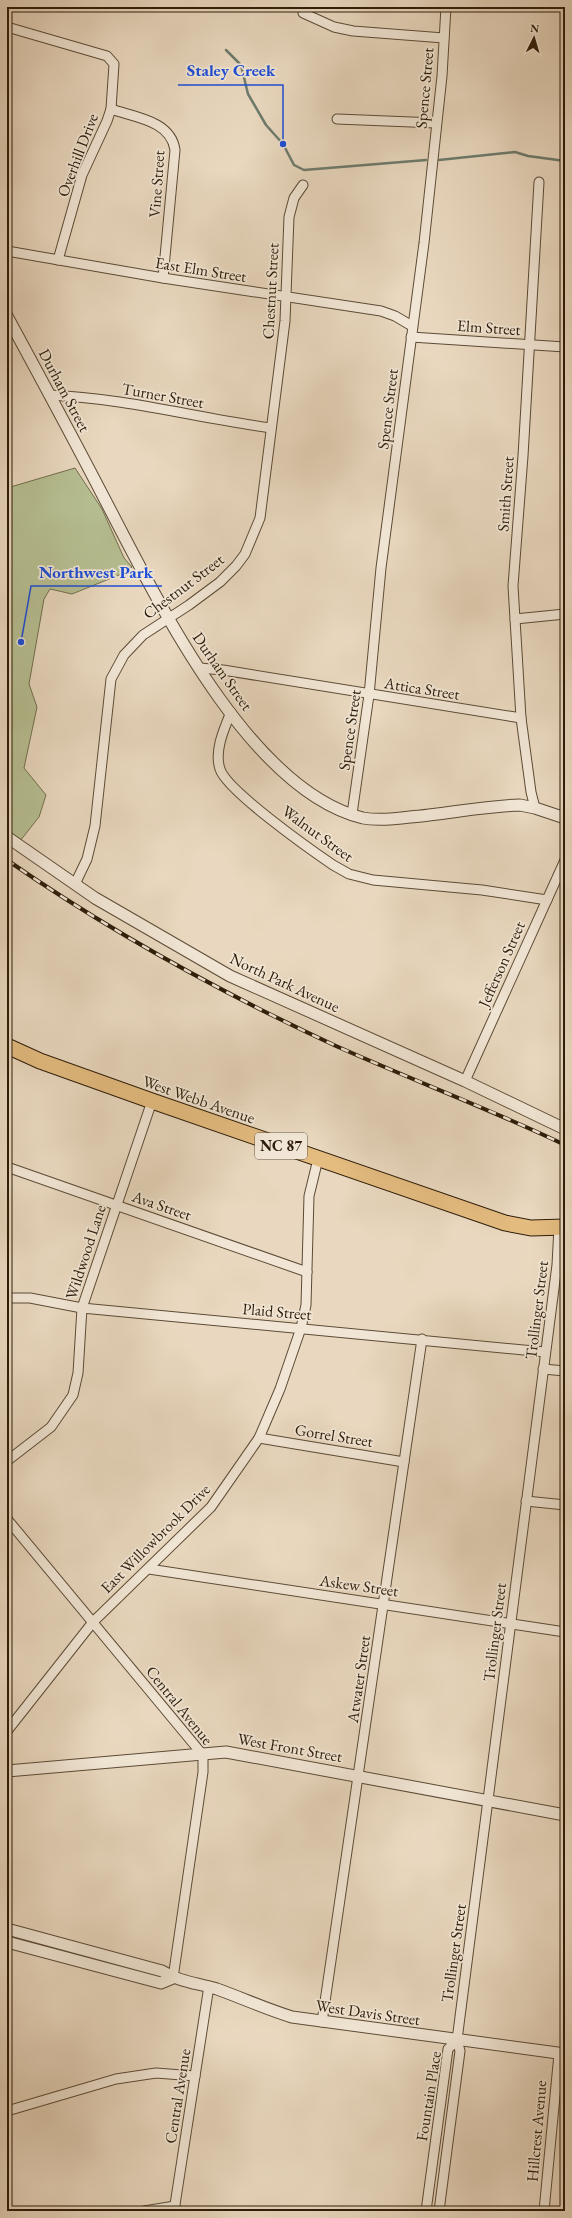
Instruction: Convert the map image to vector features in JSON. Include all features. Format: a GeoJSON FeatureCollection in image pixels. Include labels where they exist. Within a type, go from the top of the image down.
{"type":"FeatureCollection","features":[{"type":"Feature","properties":{"kind":"highway","name":"West Webb Avenue"},"geometry":{"type":"LineString","coordinates":[[7,1046],[40,1061],[152,1101],[505,1223],[531,1228],[562,1227]]}},
{"type":"Feature","properties":{"kind":"street","name":"Spence Street"},"geometry":{"type":"LineString","coordinates":[[352,814],[369,695],[381,568],[424,243],[446,7]]}},
{"type":"Feature","properties":{"kind":"street"},"geometry":{"type":"LineString","coordinates":[[303,13],[334,27],[353,32],[444,38]]}},
{"type":"Feature","properties":{"kind":"street","name":"Overhill Drive"},"geometry":{"type":"LineString","coordinates":[[7,27],[107,56],[112,59],[115,70],[111,109],[103,132],[82,175],[58,260]]}},
{"type":"Feature","properties":{"kind":"street","name":"Vine Street"},"geometry":{"type":"LineString","coordinates":[[111,109],[158,125],[168,132],[172,138],[175,150],[163,278]]}},
{"type":"Feature","properties":{"kind":"street"},"geometry":{"type":"LineString","coordinates":[[338,119],[436,123]]}},
{"type":"Feature","properties":{"kind":"street","name":"Smith Street"},"geometry":{"type":"LineString","coordinates":[[535,808],[531,792],[521,718],[513,586],[538,182]]}},
{"type":"Feature","properties":{"kind":"street","name":"Chestnut Street"},"geometry":{"type":"LineString","coordinates":[[75,884],[87,859],[94,826],[111,679],[124,655],[143,635],[220,582],[245,554],[260,518],[287,297],[289,217],[294,198],[303,185]]}},
{"type":"Feature","properties":{"kind":"street","name":"East Elm Street"},"geometry":{"type":"LineString","coordinates":[[7,251],[163,278],[381,311],[395,316],[412,326]]}},
{"type":"Feature","properties":{"kind":"street","name":"Durham Street"},"geometry":{"type":"LineString","coordinates":[[7,316],[168,618],[199,668],[231,712],[260,748],[293,781],[327,805],[364,818],[389,820],[508,805],[535,808],[565,818]]}},
{"type":"Feature","properties":{"kind":"street","name":"Elm Street"},"geometry":{"type":"LineString","coordinates":[[411,338],[565,347]]}},
{"type":"Feature","properties":{"kind":"street","name":"Turner Street"},"geometry":{"type":"LineString","coordinates":[[49,395],[69,396],[125,404],[271,428]]}},
{"type":"Feature","properties":{"kind":"street"},"geometry":{"type":"LineString","coordinates":[[515,619],[565,614]]}},
{"type":"Feature","properties":{"kind":"street","name":"Attica Street"},"geometry":{"type":"LineString","coordinates":[[199,668],[223,670],[369,695],[521,718]]}},
{"type":"Feature","properties":{"kind":"street","name":"Walnut Street"},"geometry":{"type":"LineString","coordinates":[[231,712],[218,755],[220,768],[223,775],[236,791],[333,865],[349,874],[373,880],[482,890],[546,900]]}},
{"type":"Feature","properties":{"kind":"street","name":"North Park Avenue"},"geometry":{"type":"LineString","coordinates":[[7,837],[75,884],[151,932],[230,976],[465,1081],[565,1129]]}},
{"type":"Feature","properties":{"kind":"street","name":"Jefferson Street"},"geometry":{"type":"LineString","coordinates":[[465,1081],[565,860]]}},
{"type":"Feature","properties":{"kind":"street","name":"Wildwood Lane"},"geometry":{"type":"LineString","coordinates":[[7,1461],[51,1427],[73,1395],[78,1373],[82,1308],[152,1101]]}},
{"type":"Feature","properties":{"kind":"street","name":"East Willowbrook Drive"},"geometry":{"type":"LineString","coordinates":[[7,1731],[93,1622],[211,1507],[258,1438],[280,1389],[301,1328],[306,1305],[309,1196],[318,1159]]}},
{"type":"Feature","properties":{"kind":"street","name":"Ava Street"},"geometry":{"type":"LineString","coordinates":[[7,1167],[308,1272]]}},
{"type":"Feature","properties":{"kind":"street","name":"Trollinger Street"},"geometry":{"type":"LineString","coordinates":[[457,2040],[562,1227]]}},
{"type":"Feature","properties":{"kind":"street","name":"Plaid Street"},"geometry":{"type":"LineString","coordinates":[[7,1298],[30,1298],[82,1308],[422,1339],[545,1352]]}},
{"type":"Feature","properties":{"kind":"street","name":"Atwater Street"},"geometry":{"type":"LineString","coordinates":[[322,2022],[422,1339]]}},
{"type":"Feature","properties":{"kind":"street"},"geometry":{"type":"LineString","coordinates":[[543,1369],[565,1372]]}},
{"type":"Feature","properties":{"kind":"street","name":"Gorrel Street"},"geometry":{"type":"LineString","coordinates":[[258,1438],[404,1462]]}},
{"type":"Feature","properties":{"kind":"street"},"geometry":{"type":"LineString","coordinates":[[526,1501],[565,1505]]}},
{"type":"Feature","properties":{"kind":"street","name":"Central Avenue"},"geometry":{"type":"LineString","coordinates":[[7,1519],[202,1755],[203,1772],[173,1978]]}},
{"type":"Feature","properties":{"kind":"street","name":"Askew Street"},"geometry":{"type":"LineString","coordinates":[[149,1569],[510,1622],[565,1632]]}},
{"type":"Feature","properties":{"kind":"street","name":"West Front Street"},"geometry":{"type":"LineString","coordinates":[[7,1771],[226,1752],[565,1815]]}},
{"type":"Feature","properties":{"kind":"street","name":"West Davis Street"},"geometry":{"type":"LineString","coordinates":[[7,1929],[162,1971],[173,1978],[209,1986],[274,2012],[322,2022],[562,2054]]}},
{"type":"Feature","properties":{"kind":"street","name":"West Davis Street"},"geometry":{"type":"LineString","coordinates":[[7,1942],[161,1983],[173,1978]]}},
{"type":"Feature","properties":{"kind":"street","name":"Central Avenue"},"geometry":{"type":"LineString","coordinates":[[174,2208],[209,1986]]}},
{"type":"Feature","properties":{"kind":"street","name":"Fountain Place"},"geometry":{"type":"LineString","coordinates":[[426,2211],[448,2049],[457,2040],[460,2051],[439,2211]]}},
{"type":"Feature","properties":{"kind":"street","name":"Hillcrest Avenue"},"geometry":{"type":"LineString","coordinates":[[544,2211],[562,2054]]}},
{"type":"Feature","properties":{"kind":"street"},"geometry":{"type":"LineString","coordinates":[[7,2111],[116,2079],[156,2073],[196,2076]]}},
{"type":"Feature","properties":{"kind":"street"},"geometry":{"type":"LineString","coordinates":[[144,2211],[174,2208]]}},
{"type":"Feature","properties":{"kind":"green space"},"geometry":{"type":"Polygon","coordinates":[[[75,468],[102,509],[124,558],[132,567],[119,575],[72,594],[50,589],[44,599],[29,684],[37,707],[24,768],[46,795],[39,817],[20,841],[7,833],[7,488],[75,468]]]}},
{"type":"Feature","properties":{"kind":"waterway"},"geometry":{"type":"LineString","coordinates":[[226,50],[241,65],[248,94],[266,125],[283,144],[294,165],[304,170],[426,160]]}},
{"type":"Feature","properties":{"kind":"waterway"},"geometry":{"type":"LineString","coordinates":[[439,160],[515,152],[528,156],[565,161]]}},
{"type":"Feature","properties":{"kind":"railway"},"geometry":{"type":"LineString","coordinates":[[7,860],[127,937],[251,1005],[336,1046],[508,1119],[565,1145]]}},
{"type":"Feature","properties":{"kind":"place","name":"Staley Creek"},"geometry":{"type":"Point","coordinates":[283,144]}},
{"type":"Feature","properties":{"kind":"place","name":"Northwest Park"},"geometry":{"type":"Point","coordinates":[21,642]}}]}
